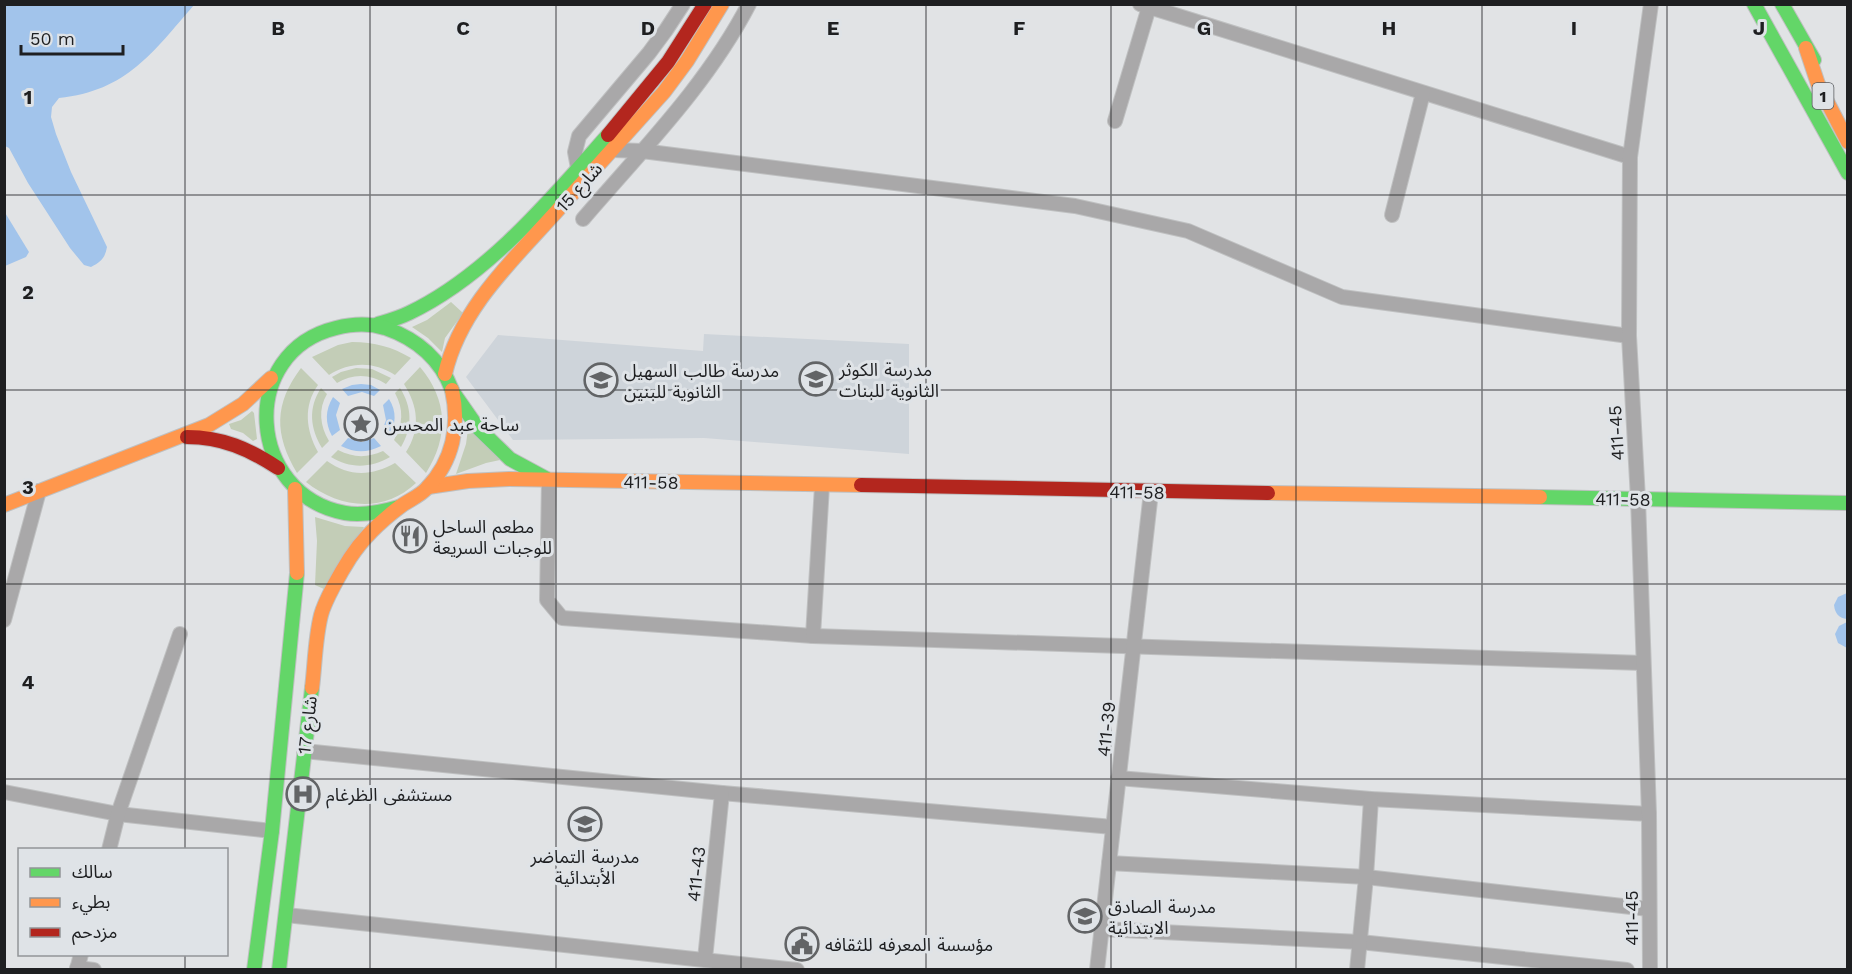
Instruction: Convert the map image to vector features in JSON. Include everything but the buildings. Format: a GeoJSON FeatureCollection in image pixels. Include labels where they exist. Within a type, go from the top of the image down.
{"type":"FeatureCollection","features":[{"type":"Feature","properties":{"kind":"main road","name":"شارع 15"},"geometry":{"type":"LineString","coordinates":[[378,324],[391,322],[439,296],[466,278],[498,249],[578,168],[660,73],[687,36],[705,4]]}},
{"type":"Feature","properties":{"kind":"main road","name":"شارع 15"},"geometry":{"type":"LineString","coordinates":[[445,374],[448,357],[458,336],[482,297],[664,92],[687,61],[722,4]]}},
{"type":"Feature","properties":{"kind":"main road"},"geometry":{"type":"LineString","coordinates":[[1754,4],[1848,173]]}},
{"type":"Feature","properties":{"kind":"main road"},"geometry":{"type":"LineString","coordinates":[[1782,4],[1848,120]]}},
{"type":"Feature","properties":{"kind":"main road","name":"1"},"geometry":{"type":"LineString","coordinates":[[1806,48],[1818,84],[1848,142]]}},
{"type":"Feature","properties":{"kind":"main road"},"geometry":{"type":"LineString","coordinates":[[452,390],[456,416],[454,442],[444,466],[428,488],[399,507],[372,514],[344,513],[318,505],[295,489],[278,468],[268,446],[264,422],[265,405],[275,374],[285,359],[298,345],[322,331],[350,323],[378,324],[405,334],[428,351],[478,428],[510,459],[549,480]]}},
{"type":"Feature","properties":{"kind":"main road"},"geometry":{"type":"LineString","coordinates":[[4,505],[209,425],[243,404],[275,374]]}},
{"type":"Feature","properties":{"kind":"main road"},"geometry":{"type":"LineString","coordinates":[[172,438],[198,437],[224,440],[249,449],[278,468]]}},
{"type":"Feature","properties":{"kind":"main road","name":"411-58"},"geometry":{"type":"LineString","coordinates":[[428,488],[468,481],[549,480],[1848,503]]}},
{"type":"Feature","properties":{"kind":"main road","name":"شارع 17"},"geometry":{"type":"LineString","coordinates":[[254,969],[272,831],[298,564],[295,489]]}},
{"type":"Feature","properties":{"kind":"main road","name":"شارع 17"},"geometry":{"type":"LineString","coordinates":[[279,969],[321,615],[337,579],[362,542],[399,507]]}},
{"type":"Feature","properties":{"kind":"street"},"geometry":{"type":"LineString","coordinates":[[578,168],[575,152],[579,136],[649,53],[683,4]]}},
{"type":"Feature","properties":{"kind":"street"},"geometry":{"type":"LineString","coordinates":[[583,219],[706,74],[749,4]]}},
{"type":"Feature","properties":{"kind":"street","name":"411-45"},"geometry":{"type":"LineString","coordinates":[[1650,969],[1649,814],[1638,499],[1629,336],[1630,157],[1651,4]]}},
{"type":"Feature","properties":{"kind":"street"},"geometry":{"type":"LineString","coordinates":[[1114,121],[1144,6],[1630,157]]}},
{"type":"Feature","properties":{"kind":"street"},"geometry":{"type":"LineString","coordinates":[[1392,214],[1423,93]]}},
{"type":"Feature","properties":{"kind":"street"},"geometry":{"type":"LineString","coordinates":[[613,150],[642,151],[1075,206],[1188,231],[1342,297],[1629,336]]}},
{"type":"Feature","properties":{"kind":"street"},"geometry":{"type":"LineString","coordinates":[[549,480],[547,600],[562,618],[813,636],[1643,663]]}},
{"type":"Feature","properties":{"kind":"street"},"geometry":{"type":"LineString","coordinates":[[813,636],[822,486]]}},
{"type":"Feature","properties":{"kind":"street"},"geometry":{"type":"LineString","coordinates":[[4,620],[39,491]]}},
{"type":"Feature","properties":{"kind":"street","name":"411-39"},"geometry":{"type":"LineString","coordinates":[[1097,969],[1151,492]]}},
{"type":"Feature","properties":{"kind":"street"},"geometry":{"type":"LineString","coordinates":[[109,848],[118,814],[180,634]]}},
{"type":"Feature","properties":{"kind":"street"},"geometry":{"type":"LineString","coordinates":[[304,752],[722,793],[1113,827]]}},
{"type":"Feature","properties":{"kind":"street"},"geometry":{"type":"LineString","coordinates":[[1119,778],[1371,799],[1649,814]]}},
{"type":"Feature","properties":{"kind":"street"},"geometry":{"type":"LineString","coordinates":[[4,792],[118,814],[272,831]]}},
{"type":"Feature","properties":{"kind":"street","name":"411-43"},"geometry":{"type":"LineString","coordinates":[[705,959],[722,793]]}},
{"type":"Feature","properties":{"kind":"street"},"geometry":{"type":"LineString","coordinates":[[1358,969],[1371,799]]}},
{"type":"Feature","properties":{"kind":"street"},"geometry":{"type":"LineString","coordinates":[[1109,863],[1366,877],[1649,909]]}},
{"type":"Feature","properties":{"kind":"street"},"geometry":{"type":"LineString","coordinates":[[286,915],[797,969]]}},
{"type":"Feature","properties":{"kind":"street"},"geometry":{"type":"LineString","coordinates":[[1102,929],[1360,942],[1627,969]]}},
{"type":"Feature","properties":{"kind":"street"},"geometry":{"type":"LineString","coordinates":[[78,964],[94,969]]}},
{"type":"Feature","properties":{"kind":"shaded area"},"geometry":{"type":"Polygon","coordinates":[[[704,334],[909,344],[909,454],[704,438],[513,440],[466,377],[498,335],[703,351],[704,334]]]}},
{"type":"Feature","properties":{"kind":"green space"},"geometry":{"type":"Polygon","coordinates":[[[451,302],[463,313],[445,338],[442,352],[412,327],[427,320],[451,302]]]}},
{"type":"Feature","properties":{"kind":"green space"},"geometry":{"type":"Polygon","coordinates":[[[352,342],[383,346],[411,358],[395,375],[378,367],[362,365],[345,368],[329,375],[312,357],[338,345],[352,342]]]}},
{"type":"Feature","properties":{"kind":"green space"},"geometry":{"type":"Polygon","coordinates":[[[420,367],[436,392],[442,419],[439,446],[426,473],[406,452],[414,435],[416,418],[409,392],[404,384],[420,367]]]}},
{"type":"Feature","properties":{"kind":"green space"},"geometry":{"type":"Polygon","coordinates":[[[301,368],[318,385],[310,401],[308,418],[311,435],[318,452],[297,473],[284,445],[280,419],[286,394],[301,368]]]}},
{"type":"Feature","properties":{"kind":"green space"},"geometry":{"type":"Polygon","coordinates":[[[356,368],[372,369],[391,378],[386,384],[374,378],[362,376],[337,383],[332,377],[356,368]]]}},
{"type":"Feature","properties":{"kind":"green space"},"geometry":{"type":"Polygon","coordinates":[[[321,388],[327,394],[322,406],[321,418],[329,441],[322,448],[315,433],[312,418],[314,403],[321,388]]]}},
{"type":"Feature","properties":{"kind":"green space"},"geometry":{"type":"Polygon","coordinates":[[[400,388],[407,402],[410,417],[408,432],[401,447],[394,440],[401,423],[400,405],[395,393],[400,388]]]}},
{"type":"Feature","properties":{"kind":"green space"},"geometry":{"type":"Polygon","coordinates":[[[252,411],[257,439],[253,441],[243,433],[231,429],[229,424],[241,420],[252,411]]]}},
{"type":"Feature","properties":{"kind":"green space"},"geometry":{"type":"Polygon","coordinates":[[[468,429],[500,460],[456,474],[466,444],[468,429]]]}},
{"type":"Feature","properties":{"kind":"green space"},"geometry":{"type":"Polygon","coordinates":[[[338,450],[360,456],[383,451],[390,457],[383,461],[360,466],[346,464],[331,457],[338,450]]]}},
{"type":"Feature","properties":{"kind":"green space"},"geometry":{"type":"Polygon","coordinates":[[[327,461],[344,470],[361,473],[378,470],[395,463],[416,483],[390,500],[361,504],[347,502],[319,491],[306,482],[327,461]]]}},
{"type":"Feature","properties":{"kind":"green space"},"geometry":{"type":"Polygon","coordinates":[[[315,517],[345,526],[364,527],[324,589],[315,585],[317,541],[315,517]]]}},
{"type":"Feature","properties":{"kind":"water"},"geometry":{"type":"Polygon","coordinates":[[[5,4],[194,5],[151,53],[121,78],[83,94],[59,98],[52,107],[51,117],[56,134],[71,172],[107,247],[102,259],[91,267],[84,265],[70,248],[28,183],[9,148],[5,146],[5,4]]]}},
{"type":"Feature","properties":{"kind":"water"},"geometry":{"type":"Polygon","coordinates":[[[4,211],[29,252],[26,257],[5,266],[4,211]]]}},
{"type":"Feature","properties":{"kind":"water"},"geometry":{"type":"Polygon","coordinates":[[[361,384],[371,385],[380,390],[374,396],[362,392],[348,396],[342,389],[361,384]]]}},
{"type":"Feature","properties":{"kind":"water"},"geometry":{"type":"Polygon","coordinates":[[[333,397],[340,403],[336,415],[340,430],[332,436],[327,416],[333,397]]]}},
{"type":"Feature","properties":{"kind":"water"},"geometry":{"type":"Polygon","coordinates":[[[389,399],[395,418],[389,437],[382,431],[386,420],[383,405],[389,399]]]}},
{"type":"Feature","properties":{"kind":"water"},"geometry":{"type":"Polygon","coordinates":[[[348,438],[362,442],[374,438],[381,446],[366,451],[351,450],[341,446],[348,438]]]}},
{"type":"Feature","properties":{"kind":"water"},"geometry":{"type":"Polygon","coordinates":[[[1847,593],[1847,619],[1838,615],[1834,605],[1838,597],[1847,593]]]}},
{"type":"Feature","properties":{"kind":"water"},"geometry":{"type":"Polygon","coordinates":[[[1847,622],[1848,648],[1838,643],[1835,634],[1839,626],[1847,622]]]}},
{"type":"Feature","properties":{"kind":"traffic: fast"},"geometry":{"type":"LineString","coordinates":[[1754,4],[1848,173]]}},
{"type":"Feature","properties":{"kind":"traffic: fast"},"geometry":{"type":"LineString","coordinates":[[1782,4],[1814,60]]}},
{"type":"Feature","properties":{"kind":"traffic: fast"},"geometry":{"type":"LineString","coordinates":[[378,324],[405,315],[465,279],[541,210],[608,135]]}},
{"type":"Feature","properties":{"kind":"traffic: fast"},"geometry":{"type":"LineString","coordinates":[[399,507],[372,513],[345,513],[312,501],[288,480],[273,453],[267,423],[270,392],[282,364],[304,342],[336,328],[373,325],[397,333],[426,351],[441,368],[452,390]]}},
{"type":"Feature","properties":{"kind":"traffic: fast"},"geometry":{"type":"LineString","coordinates":[[455,395],[478,428],[510,459],[547,479]]}},
{"type":"Feature","properties":{"kind":"traffic: fast"},"geometry":{"type":"LineString","coordinates":[[1540,497],[1848,503]]}},
{"type":"Feature","properties":{"kind":"traffic: fast"},"geometry":{"type":"LineString","coordinates":[[254,970],[272,831],[297,573]]}},
{"type":"Feature","properties":{"kind":"traffic: fast"},"geometry":{"type":"LineString","coordinates":[[279,970],[312,688]]}},
{"type":"Feature","properties":{"kind":"traffic: slow"},"geometry":{"type":"LineString","coordinates":[[445,374],[452,350],[476,306],[523,247],[664,92],[687,61],[722,4]]}},
{"type":"Feature","properties":{"kind":"traffic: slow"},"geometry":{"type":"LineString","coordinates":[[1806,48],[1818,84],[1848,142]]}},
{"type":"Feature","properties":{"kind":"traffic: slow"},"geometry":{"type":"LineString","coordinates":[[4,505],[209,425],[243,404],[271,378]]}},
{"type":"Feature","properties":{"kind":"traffic: slow"},"geometry":{"type":"LineString","coordinates":[[312,688],[321,615],[342,571],[373,530],[394,511],[424,491],[443,466],[454,430],[452,390]]}},
{"type":"Feature","properties":{"kind":"traffic: slow"},"geometry":{"type":"LineString","coordinates":[[428,487],[468,481],[509,479],[861,485]]}},
{"type":"Feature","properties":{"kind":"traffic: slow"},"geometry":{"type":"LineString","coordinates":[[295,489],[297,573]]}},
{"type":"Feature","properties":{"kind":"traffic: slow"},"geometry":{"type":"LineString","coordinates":[[1268,493],[1540,497]]}},
{"type":"Feature","properties":{"kind":"traffic: jam"},"geometry":{"type":"LineString","coordinates":[[608,135],[668,62],[705,4]]}},
{"type":"Feature","properties":{"kind":"traffic: jam"},"geometry":{"type":"LineString","coordinates":[[187,437],[212,439],[235,445],[278,468]]}},
{"type":"Feature","properties":{"kind":"traffic: jam"},"geometry":{"type":"LineString","coordinates":[[861,485],[1268,493]]}},
{"type":"Feature","properties":{"kind":"place","name":"مدرسة الكوثر الثانوية للبنات"},"geometry":{"type":"Point","coordinates":[816,379]}},
{"type":"Feature","properties":{"kind":"place","name":"مدرسة طالب السهيل الثانوية للبنين"},"geometry":{"type":"Point","coordinates":[601,380]}},
{"type":"Feature","properties":{"kind":"place","name":"ساحة عبد المحسن"},"geometry":{"type":"Point","coordinates":[361,424]}},
{"type":"Feature","properties":{"kind":"place","name":"مطعم الساحل للوجبات السريعة"},"geometry":{"type":"Point","coordinates":[410,536]}},
{"type":"Feature","properties":{"kind":"place","name":"مستشفى الظرغام"},"geometry":{"type":"Point","coordinates":[303,794]}},
{"type":"Feature","properties":{"kind":"place","name":"مدرسة التماضر الأبتدائية"},"geometry":{"type":"Point","coordinates":[585,824]}},
{"type":"Feature","properties":{"kind":"place","name":"مدرسة الصادق الابتدائية"},"geometry":{"type":"Point","coordinates":[1085,916]}},
{"type":"Feature","properties":{"kind":"place","name":"مؤسسة المعرفه للثقافه"},"geometry":{"type":"Point","coordinates":[802,944]}}]}
